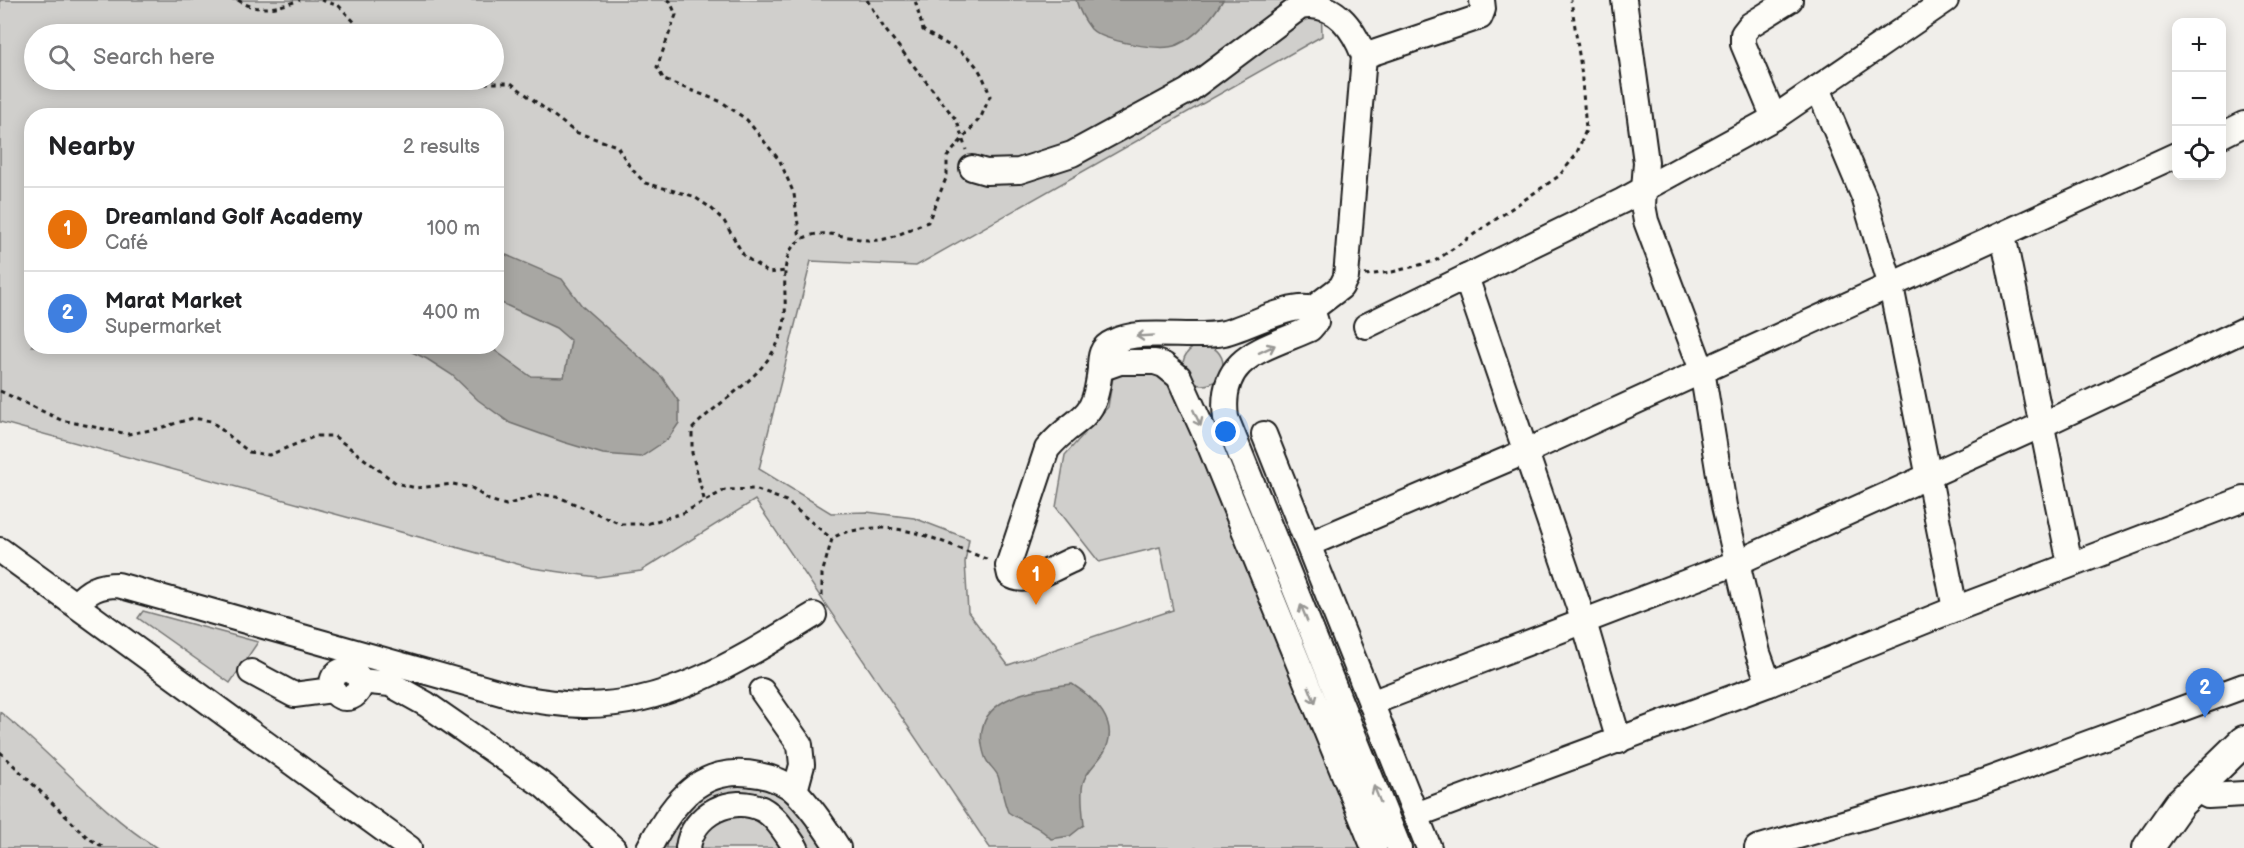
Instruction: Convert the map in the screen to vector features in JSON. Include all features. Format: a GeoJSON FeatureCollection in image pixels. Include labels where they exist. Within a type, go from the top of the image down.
{"type":"FeatureCollection","features":[{"type":"Feature","properties":{"kind":"main road"},"geometry":{"type":"LineString","coordinates":[[2148,848],[2194,789],[2244,741]]}},
{"type":"Feature","properties":{"kind":"street"},"geometry":{"type":"LineString","coordinates":[[1364,56],[1480,16],[1483,9],[1482,0]]}},
{"type":"Feature","properties":{"kind":"street"},"geometry":{"type":"LineString","coordinates":[[1624,0],[1646,162],[1646,188],[1643,205],[1646,221],[1702,370],[1718,473],[1736,563],[1758,652],[1769,684]]}},
{"type":"Feature","properties":{"kind":"street"},"geometry":{"type":"LineString","coordinates":[[1774,118],[1743,44],[1743,34],[1750,25],[1790,0]]}},
{"type":"Feature","properties":{"kind":"street"},"geometry":{"type":"LineString","coordinates":[[1366,326],[1646,188],[1774,118],[1947,0]]}},
{"type":"Feature","properties":{"kind":"street"},"geometry":{"type":"LineString","coordinates":[[972,168],[986,172],[1019,171],[1072,154],[1188,91],[1300,8],[1314,4],[1333,9],[1358,42],[1364,56],[1346,277],[1341,286],[1312,309]]}},
{"type":"Feature","properties":{"kind":"street"},"geometry":{"type":"LineString","coordinates":[[1818,88],[1864,197],[1891,286],[1955,609]]}},
{"type":"Feature","properties":{"kind":"street"},"geometry":{"type":"LineString","coordinates":[[2226,133],[2244,124]]}},
{"type":"Feature","properties":{"kind":"street"},"geometry":{"type":"LineString","coordinates":[[1309,544],[1527,451],[2172,157]]}},
{"type":"Feature","properties":{"kind":"street"},"geometry":{"type":"LineString","coordinates":[[2004,235],[2044,424],[2070,564]]}},
{"type":"Feature","properties":{"kind":"street"},"geometry":{"type":"LineString","coordinates":[[1466,278],[1584,622],[1619,741]]}},
{"type":"Feature","properties":{"kind":"street"},"geometry":{"type":"LineString","coordinates":[[1072,560],[1026,579],[1016,580],[1010,575],[1008,567],[1047,449],[1092,409],[1097,395],[1100,369],[1104,347],[1121,338],[1203,336],[1236,330],[1306,306],[1312,309],[1316,322],[1310,328],[1249,357],[1217,389],[1200,392],[1184,384],[1164,365],[1155,362],[1120,362],[1100,369]]}},
{"type":"Feature","properties":{"kind":"street"},"geometry":{"type":"LineString","coordinates":[[1371,703],[1736,563],[2044,424],[2244,330]]}},
{"type":"Feature","properties":{"kind":"street"},"geometry":{"type":"LineString","coordinates":[[1374,848],[1207,439],[1179,377],[1176,368],[1180,350],[1186,343],[1203,336],[1221,342],[1231,358],[1224,404],[1230,431],[1399,848]]}},
{"type":"Feature","properties":{"kind":"street"},"geometry":{"type":"LineString","coordinates":[[1264,434],[1429,848]]}},
{"type":"Feature","properties":{"kind":"street"},"geometry":{"type":"LineString","coordinates":[[1416,815],[1769,684],[2070,564],[2244,499]]}},
{"type":"Feature","properties":{"kind":"street"},"geometry":{"type":"LineString","coordinates":[[0,550],[409,848]]}},
{"type":"Feature","properties":{"kind":"street"},"geometry":{"type":"LineString","coordinates":[[76,604],[87,592],[101,585],[118,585],[519,698],[583,705],[654,696],[699,680],[740,660],[819,610]]}},
{"type":"Feature","properties":{"kind":"street"},"geometry":{"type":"LineString","coordinates":[[250,672],[294,695],[332,690],[334,676],[341,670],[351,671],[360,681],[390,684],[426,704],[544,786],[613,848]]}},
{"type":"Feature","properties":{"kind":"street"},"geometry":{"type":"LineString","coordinates":[[1757,848],[1974,785],[2244,686]]}},
{"type":"Feature","properties":{"kind":"street"},"geometry":{"type":"LineString","coordinates":[[762,691],[800,745],[802,765],[795,791]]}},
{"type":"Feature","properties":{"kind":"street"},"geometry":{"type":"LineString","coordinates":[[650,848],[664,819],[679,800],[696,785],[721,774],[743,772],[771,777],[795,791],[838,848]]}},
{"type":"Feature","properties":{"kind":"street"},"geometry":{"type":"LineString","coordinates":[[2194,789],[2208,796],[2244,794]]}},
{"type":"Feature","properties":{"kind":"street"},"geometry":{"type":"LineString","coordinates":[[688,848],[689,838],[707,813],[723,807],[744,805],[763,810],[773,817],[796,848]]}},
{"type":"Feature","properties":{"kind":"path"},"geometry":{"type":"LineString","coordinates":[[238,0],[259,9],[280,7],[300,0]]}},
{"type":"Feature","properties":{"kind":"path"},"geometry":{"type":"LineString","coordinates":[[321,0],[339,6],[356,24]]}},
{"type":"Feature","properties":{"kind":"path"},"geometry":{"type":"LineString","coordinates":[[667,0],[676,15],[657,66],[664,80],[722,102],[747,120],[780,161],[794,194],[800,239]]}},
{"type":"Feature","properties":{"kind":"path"},"geometry":{"type":"LineString","coordinates":[[867,0],[884,28],[957,121],[972,168]]}},
{"type":"Feature","properties":{"kind":"path"},"geometry":{"type":"LineString","coordinates":[[704,500],[692,453],[692,429],[766,365],[784,325],[785,271],[792,247],[800,239],[822,234],[880,240],[928,222],[947,176],[947,157],[981,117],[990,96],[982,72],[966,53],[943,44],[923,30],[915,0]]}},
{"type":"Feature","properties":{"kind":"path"},"geometry":{"type":"LineString","coordinates":[[1346,277],[1392,272],[1435,261],[1559,176],[1576,155],[1586,130],[1581,68],[1571,0]]}},
{"type":"Feature","properties":{"kind":"path"},"geometry":{"type":"LineString","coordinates":[[504,83],[511,83],[575,132],[617,146],[630,167],[645,183],[693,196],[711,208],[724,221],[744,256],[769,273],[785,271]]}},
{"type":"Feature","properties":{"kind":"path"},"geometry":{"type":"LineString","coordinates":[[0,391],[61,420],[128,434],[158,429],[193,418],[212,421],[249,452],[269,455],[316,436],[334,436],[396,483],[416,488],[453,484],[472,488],[489,500],[506,505],[541,494],[561,498],[621,524],[646,524],[683,513],[726,490],[755,489],[786,501],[832,539]]}},
{"type":"Feature","properties":{"kind":"path"},"geometry":{"type":"LineString","coordinates":[[832,539],[851,531],[882,526],[907,528],[1008,567]]}},
{"type":"Feature","properties":{"kind":"path"},"geometry":{"type":"LineString","coordinates":[[819,610],[822,574],[832,539]]}},
{"type":"Feature","properties":{"kind":"path"},"geometry":{"type":"LineString","coordinates":[[0,752],[88,838],[105,848]]}},
{"type":"Feature","properties":{"kind":"shaded area"},"geometry":{"type":"Polygon","coordinates":[[[0,0],[1321,0],[1322,36],[916,266],[811,261],[759,469],[831,513],[867,512],[914,518],[969,539],[965,562],[968,612],[1008,665],[1173,610],[1160,547],[1099,562],[1056,507],[1065,455],[1108,407],[1114,371],[1162,370],[1184,408],[1361,848],[990,848],[755,500],[641,571],[597,577],[532,568],[0,422],[0,0]]]}},
{"type":"Feature","properties":{"kind":"shaded area"},"geometry":{"type":"Polygon","coordinates":[[[1076,0],[1223,0],[1209,20],[1191,37],[1177,45],[1158,47],[1132,44],[1097,33],[1086,22],[1076,0]]]}},
{"type":"Feature","properties":{"kind":"shaded area"},"geometry":{"type":"Polygon","coordinates":[[[504,254],[562,279],[582,306],[662,377],[679,402],[679,423],[668,439],[641,457],[603,454],[563,442],[510,423],[478,400],[452,375],[416,354],[500,354],[530,376],[564,377],[571,341],[556,328],[504,304],[504,254]]]}},
{"type":"Feature","properties":{"kind":"shaded area"},"geometry":{"type":"Polygon","coordinates":[[[1203,345],[1217,351],[1223,365],[1217,379],[1203,385],[1189,379],[1183,365],[1189,351],[1203,345]]]}},
{"type":"Feature","properties":{"kind":"shaded area"},"geometry":{"type":"Polygon","coordinates":[[[143,611],[258,642],[230,683],[138,618],[143,611]]]}},
{"type":"Feature","properties":{"kind":"shaded area"},"geometry":{"type":"Polygon","coordinates":[[[1072,684],[1089,696],[1103,712],[1109,731],[1108,741],[1104,752],[1083,783],[1084,825],[1070,836],[1051,839],[1008,812],[998,776],[985,757],[981,737],[985,721],[993,709],[1006,700],[1039,689],[1072,684]]]}},
{"type":"Feature","properties":{"kind":"shaded area"},"geometry":{"type":"Polygon","coordinates":[[[0,712],[115,817],[157,848],[0,848],[0,712]]]}},
{"type":"Feature","properties":{"kind":"shaded area"},"geometry":{"type":"Polygon","coordinates":[[[724,782],[773,789],[806,820],[825,848],[666,848],[672,824],[685,806],[724,782]]]}},
{"type":"Feature","properties":{"kind":"place","name":"Dreamland Golf Academy"},"geometry":{"type":"Point","coordinates":[1036,605]}},
{"type":"Feature","properties":{"kind":"place","name":"Marat Market"},"geometry":{"type":"Point","coordinates":[2205,718]}}]}
